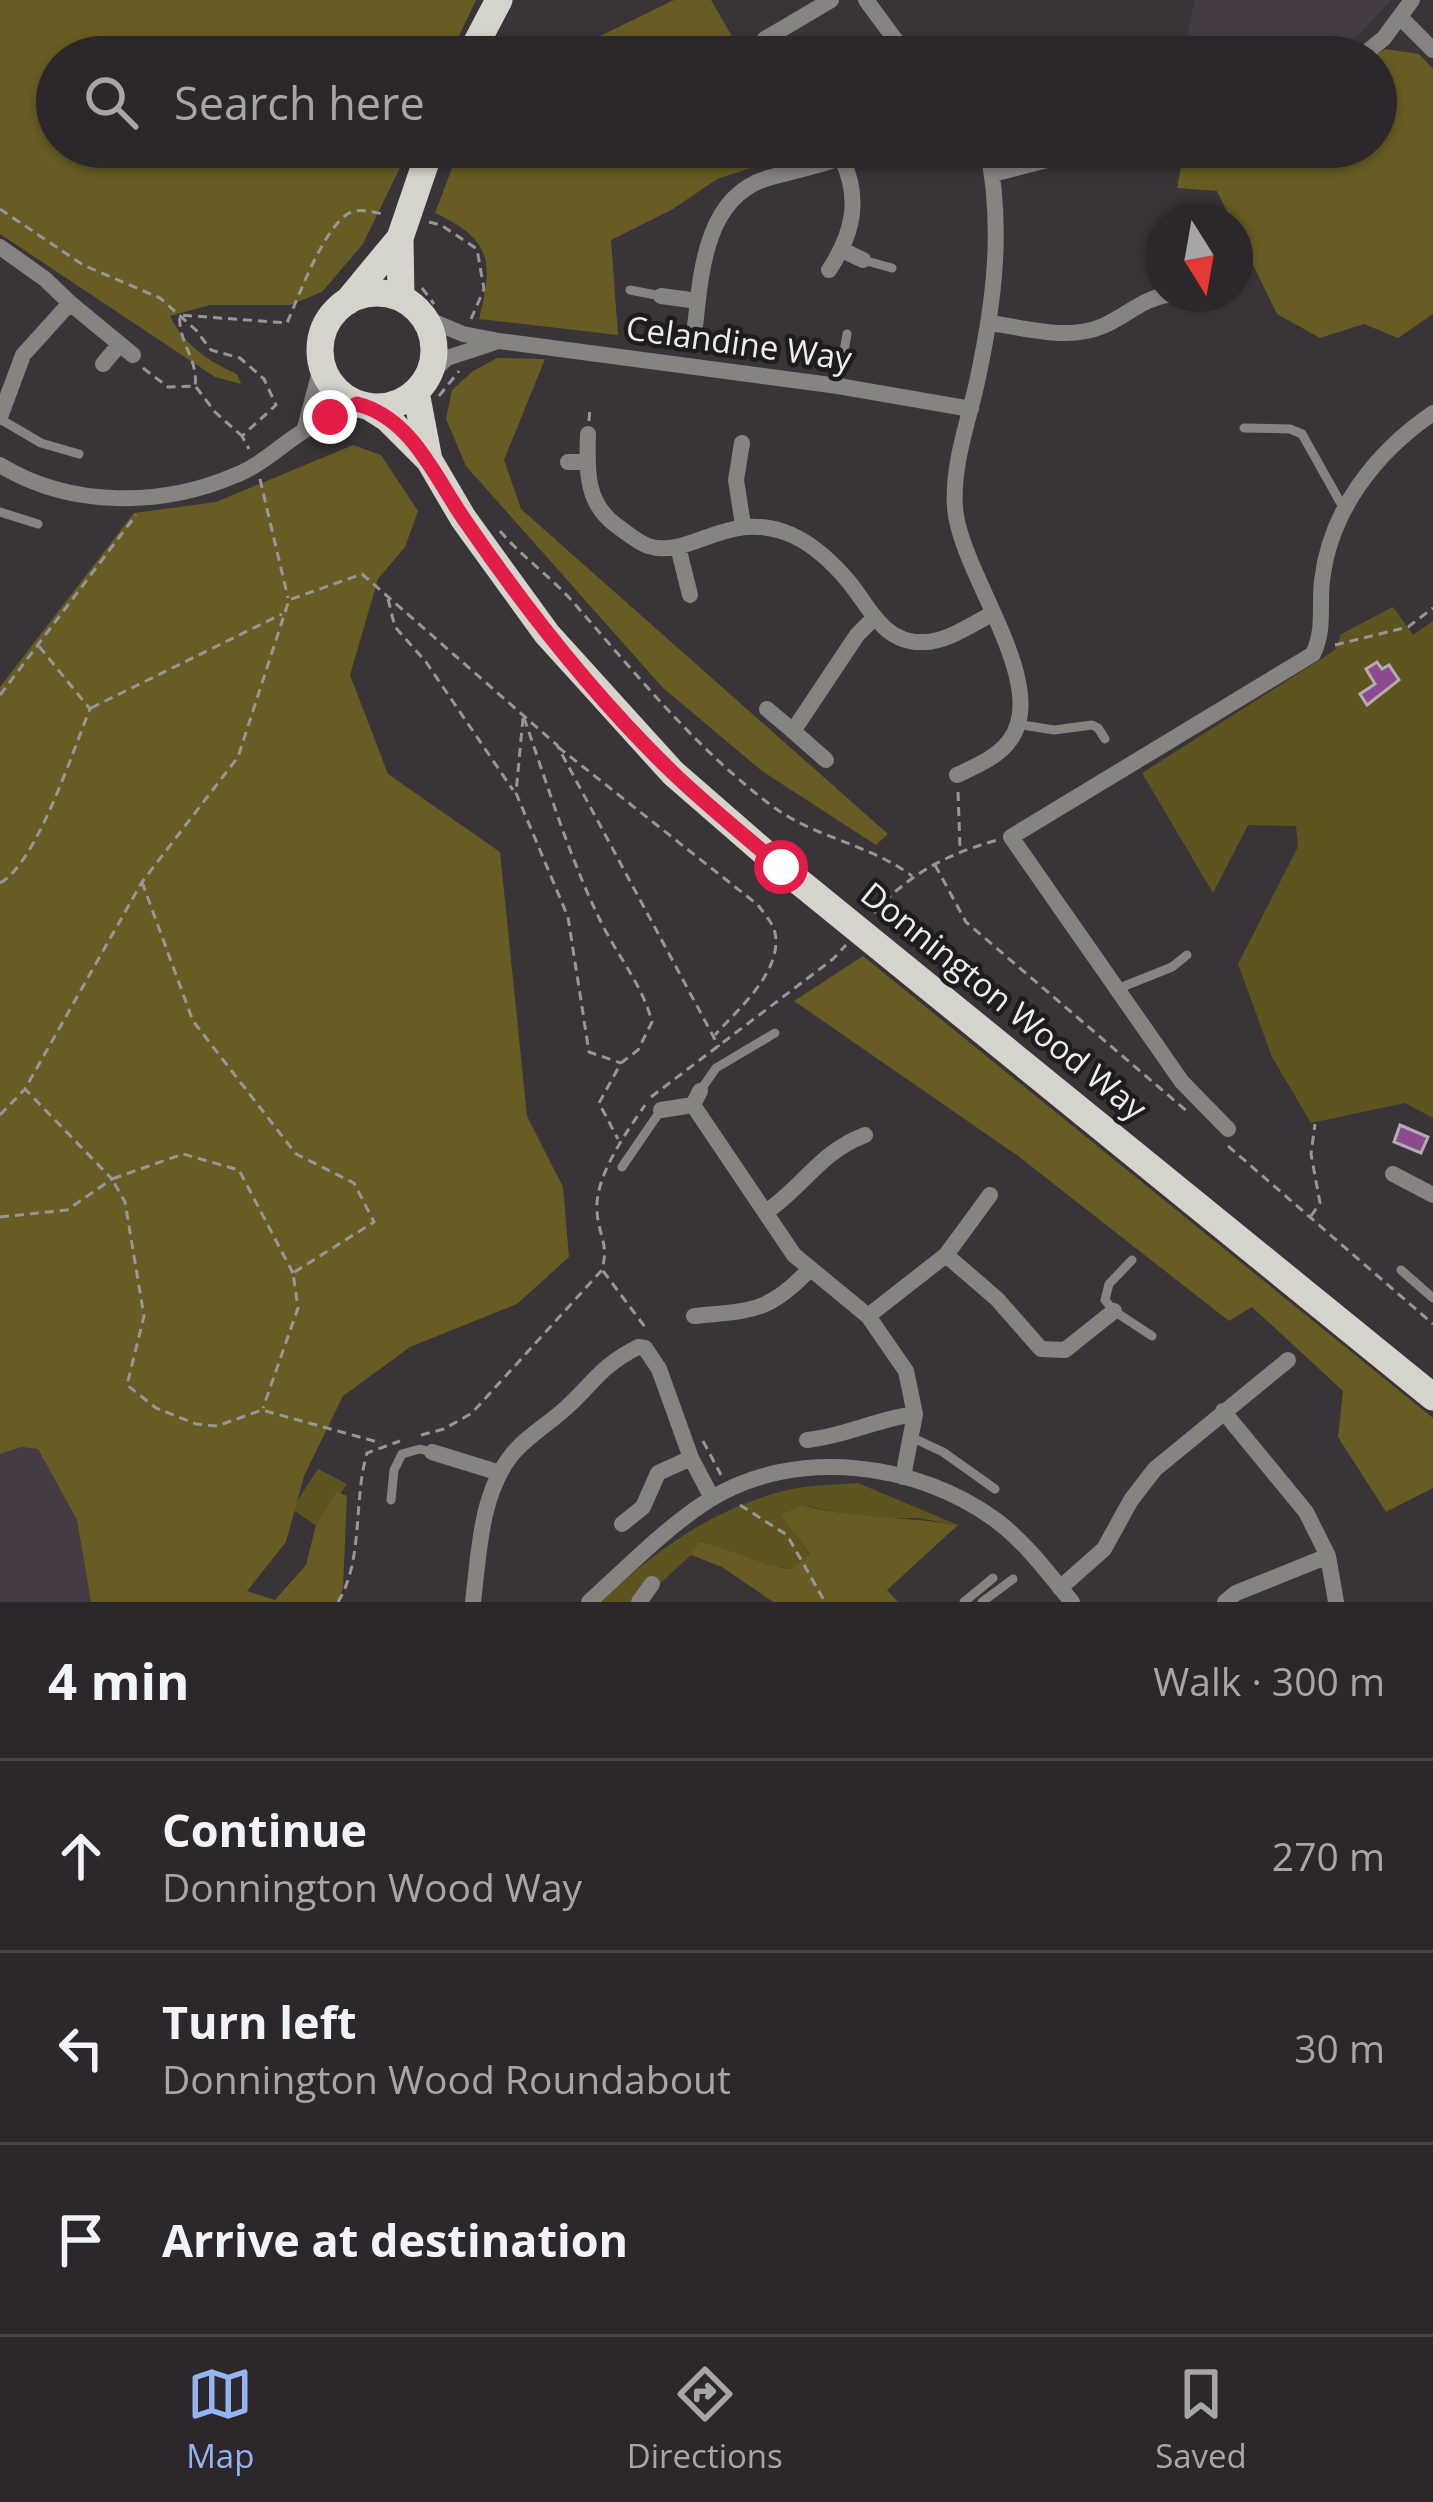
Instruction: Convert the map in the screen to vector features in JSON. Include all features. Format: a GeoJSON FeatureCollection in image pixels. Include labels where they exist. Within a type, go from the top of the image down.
{"type":"FeatureCollection","features":[{"type":"Feature","properties":{"kind":"main road"},"geometry":{"type":"LineString","coordinates":[[480,36],[499,0]]}},
{"type":"Feature","properties":{"kind":"main road"},"geometry":{"type":"LineString","coordinates":[[322,364],[322,336],[328,322],[408,221],[424,168]]}},
{"type":"Feature","properties":{"kind":"main road"},"geometry":{"type":"LineString","coordinates":[[408,221],[411,291],[431,312]]}},
{"type":"Feature","properties":{"kind":"main road"},"geometry":{"type":"LineString","coordinates":[[347,302],[411,291]]}},
{"type":"Feature","properties":{"kind":"main road","name":"Donnington Wood Way"},"geometry":{"type":"LineString","coordinates":[[429,460],[431,312]]}},
{"type":"Feature","properties":{"kind":"main road","name":"Donnington Wood Way"},"geometry":{"type":"LineString","coordinates":[[322,364],[329,381],[387,418],[429,460],[463,518],[547,634],[673,773],[781,867],[1433,1397]]}},
{"type":"Feature","properties":{"kind":"main road"},"geometry":{"type":"LineString","coordinates":[[362,405],[402,402],[427,392]]}},
{"type":"Feature","properties":{"kind":"street"},"geometry":{"type":"LineString","coordinates":[[768,36],[780,21],[831,0]]}},
{"type":"Feature","properties":{"kind":"street"},"geometry":{"type":"LineString","coordinates":[[866,0],[893,36]]}},
{"type":"Feature","properties":{"kind":"street"},"geometry":{"type":"LineString","coordinates":[[1386,36],[1412,0]]}},
{"type":"Feature","properties":{"kind":"street"},"geometry":{"type":"LineString","coordinates":[[1400,17],[1433,50]]}},
{"type":"Feature","properties":{"kind":"street"},"geometry":{"type":"LineString","coordinates":[[695,327],[718,217],[730,202],[766,178],[806,168]]}},
{"type":"Feature","properties":{"kind":"street"},"geometry":{"type":"LineString","coordinates":[[828,277],[842,250],[854,196],[845,168]]}},
{"type":"Feature","properties":{"kind":"street"},"geometry":{"type":"LineString","coordinates":[[957,775],[991,758],[1013,738],[1021,696],[1012,648],[963,546],[955,507],[960,443],[990,323],[998,234],[992,168]]}},
{"type":"Feature","properties":{"kind":"street"},"geometry":{"type":"LineString","coordinates":[[993,174],[1017,168]]}},
{"type":"Feature","properties":{"kind":"street"},"geometry":{"type":"LineString","coordinates":[[0,247],[45,279],[126,350],[103,364]]}},
{"type":"Feature","properties":{"kind":"street"},"geometry":{"type":"LineString","coordinates":[[842,250],[863,260]]}},
{"type":"Feature","properties":{"kind":"street"},"geometry":{"type":"LineString","coordinates":[[662,296],[698,301]]}},
{"type":"Feature","properties":{"kind":"street"},"geometry":{"type":"LineString","coordinates":[[990,323],[1074,334],[1105,326],[1145,300]]}},
{"type":"Feature","properties":{"kind":"street"},"geometry":{"type":"LineString","coordinates":[[0,418],[23,355],[70,303]]}},
{"type":"Feature","properties":{"kind":"street","name":"Celandine Way"},"geometry":{"type":"LineString","coordinates":[[431,312],[463,334],[500,341],[838,386],[971,409]]}},
{"type":"Feature","properties":{"kind":"street","name":"Celandine Way"},"geometry":{"type":"LineString","coordinates":[[427,392],[447,358],[500,341]]}},
{"type":"Feature","properties":{"kind":"street"},"geometry":{"type":"LineString","coordinates":[[304,430],[322,364]]}},
{"type":"Feature","properties":{"kind":"street"},"geometry":{"type":"LineString","coordinates":[[0,465],[58,489],[103,498],[150,499],[237,475],[304,430],[362,405]]}},
{"type":"Feature","properties":{"kind":"street"},"geometry":{"type":"LineString","coordinates":[[1225,1135],[1182,1082],[1011,837],[1313,654],[1323,623],[1322,580],[1345,508],[1366,474],[1411,428],[1433,413]]}},
{"type":"Feature","properties":{"kind":"street"},"geometry":{"type":"LineString","coordinates":[[588,434],[578,462],[590,492],[609,520],[646,545],[678,547],[743,525],[789,534],[815,548],[848,581],[873,619],[907,640],[940,640],[992,614]]}},
{"type":"Feature","properties":{"kind":"street"},"geometry":{"type":"LineString","coordinates":[[742,443],[736,480],[743,525]]}},
{"type":"Feature","properties":{"kind":"street"},"geometry":{"type":"LineString","coordinates":[[678,547],[694,584]]}},
{"type":"Feature","properties":{"kind":"street"},"geometry":{"type":"LineString","coordinates":[[794,731],[857,635],[873,619]]}},
{"type":"Feature","properties":{"kind":"street"},"geometry":{"type":"LineString","coordinates":[[767,710],[826,760]]}},
{"type":"Feature","properties":{"kind":"street"},"geometry":{"type":"LineString","coordinates":[[662,1110],[696,1098],[766,1212],[809,1270],[868,1316],[906,1371],[915,1414],[903,1477]]}},
{"type":"Feature","properties":{"kind":"street"},"geometry":{"type":"LineString","coordinates":[[766,1212],[793,1193],[824,1156],[865,1135]]}},
{"type":"Feature","properties":{"kind":"street"},"geometry":{"type":"LineString","coordinates":[[1393,1174],[1433,1196]]}},
{"type":"Feature","properties":{"kind":"street"},"geometry":{"type":"LineString","coordinates":[[868,1316],[946,1255],[990,1195]]}},
{"type":"Feature","properties":{"kind":"street"},"geometry":{"type":"LineString","coordinates":[[946,1255],[997,1299],[1041,1349],[1065,1350],[1114,1311]]}},
{"type":"Feature","properties":{"kind":"street"},"geometry":{"type":"LineString","coordinates":[[694,1316],[775,1303],[809,1270]]}},
{"type":"Feature","properties":{"kind":"street"},"geometry":{"type":"LineString","coordinates":[[473,1602],[487,1507],[500,1473],[513,1454],[575,1400],[603,1367],[638,1347],[644,1348],[659,1369],[691,1458],[712,1498]]}},
{"type":"Feature","properties":{"kind":"street"},"geometry":{"type":"LineString","coordinates":[[590,1602],[712,1498],[788,1471],[856,1467],[940,1487],[994,1519],[1024,1543],[1066,1595],[1104,1550],[1143,1482],[1288,1360]]}},
{"type":"Feature","properties":{"kind":"street"},"geometry":{"type":"LineString","coordinates":[[1223,1411],[1306,1512],[1328,1556],[1336,1602]]}},
{"type":"Feature","properties":{"kind":"street"},"geometry":{"type":"LineString","coordinates":[[807,1440],[839,1437],[915,1414]]}},
{"type":"Feature","properties":{"kind":"street"},"geometry":{"type":"LineString","coordinates":[[444,1445],[500,1473]]}},
{"type":"Feature","properties":{"kind":"street"},"geometry":{"type":"LineString","coordinates":[[622,1524],[644,1507],[658,1473],[691,1458]]}},
{"type":"Feature","properties":{"kind":"street"},"geometry":{"type":"LineString","coordinates":[[1225,1602],[1236,1593],[1328,1556]]}},
{"type":"Feature","properties":{"kind":"street"},"geometry":{"type":"LineString","coordinates":[[639,1602],[652,1584]]}},
{"type":"Feature","properties":{"kind":"lane"},"geometry":{"type":"LineString","coordinates":[[863,260],[892,268]]}},
{"type":"Feature","properties":{"kind":"lane"},"geometry":{"type":"LineString","coordinates":[[631,290],[662,296]]}},
{"type":"Feature","properties":{"kind":"lane"},"geometry":{"type":"LineString","coordinates":[[838,386],[847,334]]}},
{"type":"Feature","properties":{"kind":"lane"},"geometry":{"type":"LineString","coordinates":[[0,418],[28,437],[79,454]]}},
{"type":"Feature","properties":{"kind":"lane"},"geometry":{"type":"LineString","coordinates":[[1244,428],[1290,429],[1302,434],[1345,508]]}},
{"type":"Feature","properties":{"kind":"lane"},"geometry":{"type":"LineString","coordinates":[[0,512],[38,524]]}},
{"type":"Feature","properties":{"kind":"lane"},"geometry":{"type":"LineString","coordinates":[[1016,724],[1054,730],[1092,725],[1105,739]]}},
{"type":"Feature","properties":{"kind":"lane"},"geometry":{"type":"LineString","coordinates":[[1117,989],[1172,967],[1186,955]]}},
{"type":"Feature","properties":{"kind":"lane"},"geometry":{"type":"LineString","coordinates":[[696,1098],[716,1068],[775,1034]]}},
{"type":"Feature","properties":{"kind":"lane"},"geometry":{"type":"LineString","coordinates":[[622,1167],[662,1110]]}},
{"type":"Feature","properties":{"kind":"lane"},"geometry":{"type":"LineString","coordinates":[[1132,1260],[1115,1277],[1105,1300],[1152,1336]]}},
{"type":"Feature","properties":{"kind":"lane"},"geometry":{"type":"LineString","coordinates":[[1401,1270],[1433,1298]]}},
{"type":"Feature","properties":{"kind":"lane"},"geometry":{"type":"LineString","coordinates":[[911,1437],[943,1452],[995,1489]]}},
{"type":"Feature","properties":{"kind":"lane"},"geometry":{"type":"LineString","coordinates":[[391,1500],[394,1470],[402,1454],[444,1445]]}},
{"type":"Feature","properties":{"kind":"lane"},"geometry":{"type":"LineString","coordinates":[[964,1602],[993,1578]]}},
{"type":"Feature","properties":{"kind":"lane"},"geometry":{"type":"LineString","coordinates":[[982,1602],[1012,1579]]}},
{"type":"Feature","properties":{"kind":"path"},"geometry":{"type":"LineString","coordinates":[[0,209],[82,265],[160,298],[212,350],[240,358],[264,379],[276,405],[242,436]]}},
{"type":"Feature","properties":{"kind":"path"},"geometry":{"type":"LineString","coordinates":[[180,315],[287,323],[308,271],[340,218],[355,211],[441,225],[477,249],[484,289],[470,320]]}},
{"type":"Feature","properties":{"kind":"path"},"geometry":{"type":"LineString","coordinates":[[411,291],[431,312]]}},
{"type":"Feature","properties":{"kind":"path"},"geometry":{"type":"LineString","coordinates":[[180,315],[178,329],[197,371],[195,386],[242,436],[253,455]]}},
{"type":"Feature","properties":{"kind":"path"},"geometry":{"type":"LineString","coordinates":[[126,350],[149,376],[169,387],[195,386]]}},
{"type":"Feature","properties":{"kind":"path"},"geometry":{"type":"LineString","coordinates":[[427,392],[439,397],[464,369],[462,363]]}},
{"type":"Feature","properties":{"kind":"path"},"geometry":{"type":"LineString","coordinates":[[0,1115],[25,1089],[142,882],[238,757],[289,600],[259,474]]}},
{"type":"Feature","properties":{"kind":"path"},"geometry":{"type":"LineString","coordinates":[[0,695],[150,499]]}},
{"type":"Feature","properties":{"kind":"path"},"geometry":{"type":"LineString","coordinates":[[498,529],[569,597],[652,697],[742,780],[797,822],[874,851],[912,876]]}},
{"type":"Feature","properties":{"kind":"path"},"geometry":{"type":"LineString","coordinates":[[289,600],[362,574],[556,746],[758,905],[773,928],[775,948],[764,978],[714,1037]]}},
{"type":"Feature","properties":{"kind":"path"},"geometry":{"type":"LineString","coordinates":[[388,597],[395,627],[437,678],[515,794],[568,917],[589,1052],[621,1063]]}},
{"type":"Feature","properties":{"kind":"path"},"geometry":{"type":"LineString","coordinates":[[1318,643],[1337,645],[1408,627],[1433,608]]}},
{"type":"Feature","properties":{"kind":"path"},"geometry":{"type":"LineString","coordinates":[[0,883],[32,848],[90,709],[284,613]]}},
{"type":"Feature","properties":{"kind":"path"},"geometry":{"type":"LineString","coordinates":[[38,645],[90,709]]}},
{"type":"Feature","properties":{"kind":"path"},"geometry":{"type":"LineString","coordinates":[[515,794],[523,716]]}},
{"type":"Feature","properties":{"kind":"path"},"geometry":{"type":"LineString","coordinates":[[523,716],[602,923],[644,994],[652,1022],[638,1050],[621,1063],[599,1103],[620,1142]]}},
{"type":"Feature","properties":{"kind":"path"},"geometry":{"type":"LineString","coordinates":[[556,746],[719,1047]]}},
{"type":"Feature","properties":{"kind":"path"},"geometry":{"type":"LineString","coordinates":[[957,775],[960,850]]}},
{"type":"Feature","properties":{"kind":"path"},"geometry":{"type":"LineString","coordinates":[[871,916],[912,876],[960,850],[1011,837]]}},
{"type":"Feature","properties":{"kind":"path"},"geometry":{"type":"LineString","coordinates":[[934,865],[966,922],[1188,1112]]}},
{"type":"Feature","properties":{"kind":"path"},"geometry":{"type":"LineString","coordinates":[[142,882],[193,1021],[296,1154],[354,1183],[374,1222],[293,1273]]}},
{"type":"Feature","properties":{"kind":"path"},"geometry":{"type":"LineString","coordinates":[[422,1436],[444,1445],[602,1270],[607,1251],[596,1208],[620,1142],[656,1090],[719,1047],[846,945]]}},
{"type":"Feature","properties":{"kind":"path"},"geometry":{"type":"LineString","coordinates":[[25,1089],[112,1178],[125,1202],[144,1316],[127,1385],[156,1408],[196,1424],[217,1426],[262,1410],[383,1444]]}},
{"type":"Feature","properties":{"kind":"path"},"geometry":{"type":"LineString","coordinates":[[1310,1218],[1320,1203],[1311,1154],[1315,1124]]}},
{"type":"Feature","properties":{"kind":"path"},"geometry":{"type":"LineString","coordinates":[[1225,1135],[1310,1218],[1433,1324]]}},
{"type":"Feature","properties":{"kind":"path"},"geometry":{"type":"LineString","coordinates":[[0,1217],[67,1210],[112,1178],[183,1154],[239,1170],[293,1273],[298,1308],[262,1410]]}},
{"type":"Feature","properties":{"kind":"path"},"geometry":{"type":"LineString","coordinates":[[602,1270],[648,1331]]}},
{"type":"Feature","properties":{"kind":"path"},"geometry":{"type":"LineString","coordinates":[[338,1602],[350,1582],[367,1453],[399,1442]]}},
{"type":"Feature","properties":{"kind":"path"},"geometry":{"type":"LineString","coordinates":[[733,1501],[787,1535],[825,1602]]}},
{"type":"Feature","properties":{"kind":"shaded area"},"geometry":{"type":"Polygon","coordinates":[[[0,0],[476,0],[459,36],[36,36],[36,168],[400,168],[363,244],[322,292],[290,305],[210,305],[170,316],[190,344],[237,374],[241,384],[215,377],[0,234],[0,0]]]}},
{"type":"Feature","properties":{"kind":"shaded area"},"geometry":{"type":"Polygon","coordinates":[[[674,0],[711,0],[732,36],[600,36],[674,0]]]}},
{"type":"Feature","properties":{"kind":"shaded area"},"geometry":{"type":"Polygon","coordinates":[[[1195,0],[1391,0],[1358,36],[1187,36],[1195,0]]]}},
{"type":"Feature","properties":{"kind":"shaded area"},"geometry":{"type":"Polygon","coordinates":[[[1397,51],[1419,54],[1433,69],[1433,314],[1398,338],[1364,324],[1320,338],[1277,314],[1253,265],[1253,204],[1223,204],[1217,191],[1177,188],[1181,168],[1397,168],[1397,51]]]}},
{"type":"Feature","properties":{"kind":"shaded area"},"geometry":{"type":"Polygon","coordinates":[[[452,168],[751,168],[717,179],[673,209],[611,240],[618,335],[479,319],[486,283],[484,255],[468,233],[435,213],[452,168]]]}},
{"type":"Feature","properties":{"kind":"shaded area"},"geometry":{"type":"Polygon","coordinates":[[[497,358],[545,359],[504,460],[521,509],[888,834],[876,845],[762,771],[663,688],[466,466],[446,419],[452,390],[497,358]]]}},
{"type":"Feature","properties":{"kind":"shaded area"},"geometry":{"type":"Polygon","coordinates":[[[353,445],[381,455],[418,511],[405,547],[378,579],[350,675],[388,774],[500,852],[527,1116],[563,1187],[569,1257],[517,1304],[410,1347],[343,1396],[304,1476],[286,1542],[247,1591],[275,1600],[306,1565],[316,1525],[337,1492],[347,1496],[343,1588],[338,1602],[91,1602],[77,1520],[38,1449],[21,1447],[0,1454],[0,687],[134,513],[216,502],[353,445]]]}},
{"type":"Feature","properties":{"kind":"shaded area"},"geometry":{"type":"Polygon","coordinates":[[[1393,607],[1413,635],[1433,621],[1433,1118],[1405,1103],[1311,1123],[1272,1057],[1238,964],[1298,847],[1296,826],[1248,825],[1213,893],[1142,773],[1335,650],[1341,634],[1393,607]]]}},
{"type":"Feature","properties":{"kind":"shaded area"},"geometry":{"type":"Polygon","coordinates":[[[863,956],[1433,1418],[1433,1488],[1386,1512],[1338,1437],[1343,1391],[1252,1307],[1229,1321],[1018,1156],[794,1001],[863,956]]]}},
{"type":"Feature","properties":{"kind":"shaded area"},"geometry":{"type":"Polygon","coordinates":[[[21,1447],[38,1449],[77,1520],[91,1602],[0,1602],[0,1454],[21,1447]]]}},
{"type":"Feature","properties":{"kind":"shaded area"},"geometry":{"type":"Polygon","coordinates":[[[318,1469],[347,1484],[318,1527],[292,1509],[318,1469]]]}},
{"type":"Feature","properties":{"kind":"shaded area"},"geometry":{"type":"Polygon","coordinates":[[[858,1483],[958,1525],[917,1518],[870,1519],[801,1505],[782,1515],[810,1556],[790,1569],[701,1541],[640,1602],[601,1602],[663,1549],[732,1509],[792,1489],[858,1483]]]}},
{"type":"Feature","properties":{"kind":"shaded area"},"geometry":{"type":"Polygon","coordinates":[[[801,1505],[958,1525],[887,1590],[898,1602],[773,1602],[722,1567],[691,1555],[700,1541],[790,1569],[810,1555],[781,1515],[801,1505]]]}},
{"type":"Feature","properties":{"kind":"building"},"geometry":{"type":"Polygon","coordinates":[[[1377,662],[1382,669],[1389,665],[1399,680],[1367,705],[1360,694],[1375,684],[1366,669],[1377,662]]]}},
{"type":"Feature","properties":{"kind":"building"},"geometry":{"type":"Polygon","coordinates":[[[1400,1125],[1428,1137],[1421,1153],[1394,1142],[1400,1125]]]}},
{"type":"Feature","properties":{"kind":"route"},"geometry":{"type":"LineString","coordinates":[[330,417],[357,404],[387,418],[429,460],[463,518],[547,634],[603,700],[673,773],[781,867]]}}]}
